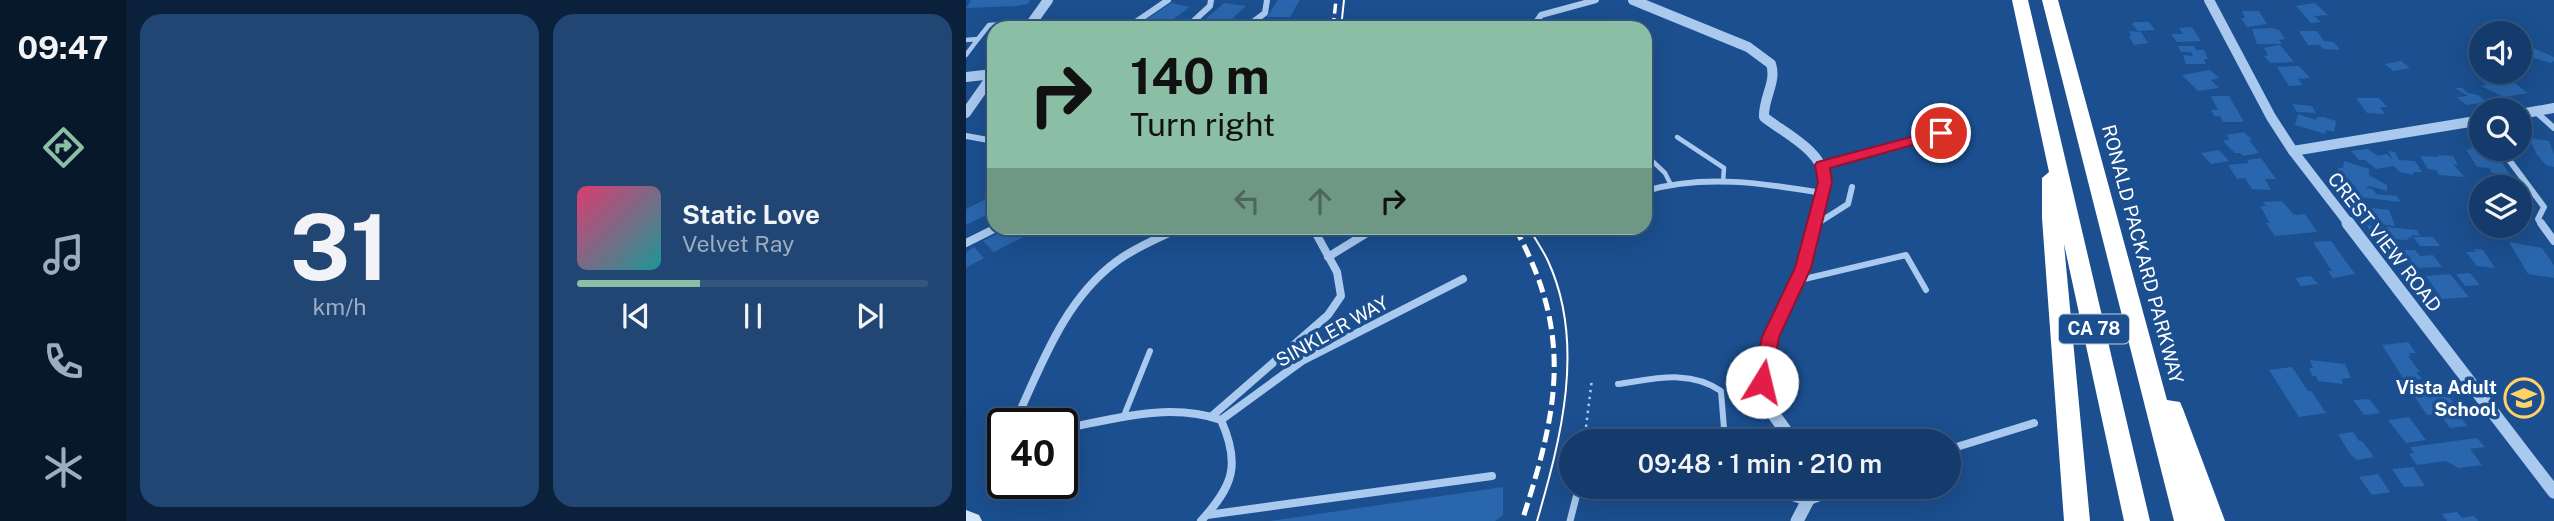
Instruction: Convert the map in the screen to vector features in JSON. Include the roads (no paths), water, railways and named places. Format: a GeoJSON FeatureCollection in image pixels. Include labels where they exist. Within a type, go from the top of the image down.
{"type":"FeatureCollection","features":[{"type":"Feature","properties":{"kind":"highway","name":"CA 78"},"geometry":{"type":"LineString","coordinates":[[2020,0],[2137,521]]}},
{"type":"Feature","properties":{"kind":"highway","name":"RONALD PACKARD PARKWAY"},"geometry":{"type":"LineString","coordinates":[[2050,0],[2188,521]]}},
{"type":"Feature","properties":{"kind":"highway"},"geometry":{"type":"LineString","coordinates":[[2052,138],[2052,218],[2077,521]]}},
{"type":"Feature","properties":{"kind":"highway"},"geometry":{"type":"LineString","coordinates":[[2129,296],[2212,521]]}},
{"type":"Feature","properties":{"kind":"main road"},"geometry":{"type":"LineString","coordinates":[[966,518],[973,521]]}},
{"type":"Feature","properties":{"kind":"street"},"geometry":{"type":"LineString","coordinates":[[1034,21],[1048,0]]}},
{"type":"Feature","properties":{"kind":"street"},"geometry":{"type":"LineString","coordinates":[[1137,21],[1168,0]]}},
{"type":"Feature","properties":{"kind":"street"},"geometry":{"type":"LineString","coordinates":[[1194,21],[1210,6],[1211,0]]}},
{"type":"Feature","properties":{"kind":"street"},"geometry":{"type":"LineString","coordinates":[[1254,21],[1265,13],[1267,0]]}},
{"type":"Feature","properties":{"kind":"street"},"geometry":{"type":"LineString","coordinates":[[1537,21],[1541,15],[1596,0]]}},
{"type":"Feature","properties":{"kind":"street"},"geometry":{"type":"LineString","coordinates":[[1633,0],[1739,44],[1766,59],[1772,65],[1773,72],[1762,108],[1764,117],[1807,149],[1822,165],[1825,182],[1803,268],[1770,337],[1763,366],[1761,397],[1784,429]]}},
{"type":"Feature","properties":{"kind":"street","name":"CREST VIEW ROAD"},"geometry":{"type":"LineString","coordinates":[[2209,0],[2271,117],[2293,151],[2554,492]]}},
{"type":"Feature","properties":{"kind":"street"},"geometry":{"type":"LineString","coordinates":[[966,77],[987,78]]}},
{"type":"Feature","properties":{"kind":"street"},"geometry":{"type":"LineString","coordinates":[[966,113],[987,85]]}},
{"type":"Feature","properties":{"kind":"street"},"geometry":{"type":"LineString","coordinates":[[2532,112],[2554,108]]}},
{"type":"Feature","properties":{"kind":"street"},"geometry":{"type":"LineString","coordinates":[[2536,112],[2554,128]]}},
{"type":"Feature","properties":{"kind":"street"},"geometry":{"type":"LineString","coordinates":[[2293,151],[2469,123]]}},
{"type":"Feature","properties":{"kind":"street"},"geometry":{"type":"LineString","coordinates":[[1822,165],[1941,133]]}},
{"type":"Feature","properties":{"kind":"street"},"geometry":{"type":"LineString","coordinates":[[966,136],[987,140]]}},
{"type":"Feature","properties":{"kind":"street"},"geometry":{"type":"LineString","coordinates":[[2510,161],[2544,207],[2538,219],[2554,241]]}},
{"type":"Feature","properties":{"kind":"street"},"geometry":{"type":"LineString","coordinates":[[1652,189],[1671,185],[1750,182],[1822,193]]}},
{"type":"Feature","properties":{"kind":"street"},"geometry":{"type":"LineString","coordinates":[[1814,226],[1848,204],[1852,187]]}},
{"type":"Feature","properties":{"kind":"street"},"geometry":{"type":"LineString","coordinates":[[966,243],[987,232]]}},
{"type":"Feature","properties":{"kind":"street"},"geometry":{"type":"LineString","coordinates":[[1021,408],[1069,310],[1079,296],[1111,265],[1167,235]]}},
{"type":"Feature","properties":{"kind":"street"},"geometry":{"type":"LineString","coordinates":[[1212,416],[1328,315],[1341,296],[1337,272],[1317,235]]}},
{"type":"Feature","properties":{"kind":"street"},"geometry":{"type":"LineString","coordinates":[[1328,257],[1364,235]]}},
{"type":"Feature","properties":{"kind":"street","name":"SINKLER WAY"},"geometry":{"type":"LineString","coordinates":[[1221,421],[1302,361],[1463,279]]}},
{"type":"Feature","properties":{"kind":"street"},"geometry":{"type":"LineString","coordinates":[[1078,426],[1162,411],[1212,416],[1221,421],[1235,449],[1235,467],[1228,485],[1204,518]]}},
{"type":"Feature","properties":{"kind":"street"},"geometry":{"type":"LineString","coordinates":[[1961,446],[2034,423]]}},
{"type":"Feature","properties":{"kind":"street"},"geometry":{"type":"LineString","coordinates":[[1204,518],[1492,475]]}},
{"type":"Feature","properties":{"kind":"street"},"geometry":{"type":"LineString","coordinates":[[1570,521],[1576,499]]}},
{"type":"Feature","properties":{"kind":"street"},"geometry":{"type":"LineString","coordinates":[[1797,521],[1806,499]]}},
{"type":"Feature","properties":{"kind":"lane"},"geometry":{"type":"LineString","coordinates":[[966,55],[987,28]]}},
{"type":"Feature","properties":{"kind":"lane"},"geometry":{"type":"LineString","coordinates":[[966,40],[978,39]]}},
{"type":"Feature","properties":{"kind":"lane"},"geometry":{"type":"LineString","coordinates":[[1677,137],[1724,168],[1724,182]]}},
{"type":"Feature","properties":{"kind":"lane"},"geometry":{"type":"LineString","coordinates":[[1652,161],[1665,173],[1671,185]]}},
{"type":"Feature","properties":{"kind":"lane"},"geometry":{"type":"LineString","coordinates":[[1797,281],[1906,255],[1926,290]]}},
{"type":"Feature","properties":{"kind":"lane"},"geometry":{"type":"LineString","coordinates":[[1123,418],[1150,351]]}},
{"type":"Feature","properties":{"kind":"lane"},"geometry":{"type":"LineString","coordinates":[[1618,384],[1685,377],[1715,386],[1720,391],[1724,429]]}},
{"type":"Feature","properties":{"kind":"tram line"},"geometry":{"type":"LineString","coordinates":[[1342,21],[1344,0]]}},
{"type":"Feature","properties":{"kind":"tram line"},"geometry":{"type":"LineString","coordinates":[[1533,235],[1548,261],[1559,292],[1566,325],[1568,358],[1561,424],[1537,521]]}},
{"type":"Feature","properties":{"kind":"railway"},"geometry":{"type":"LineString","coordinates":[[1334,21],[1336,0]]}},
{"type":"Feature","properties":{"kind":"railway"},"geometry":{"type":"LineString","coordinates":[[1518,235],[1534,267],[1546,303],[1553,338],[1554,373],[1544,443],[1522,521]]}},
{"type":"Feature","properties":{"kind":"place","name":"Vista Adult School"},"geometry":{"type":"Point","coordinates":[2524,398]}}]}
